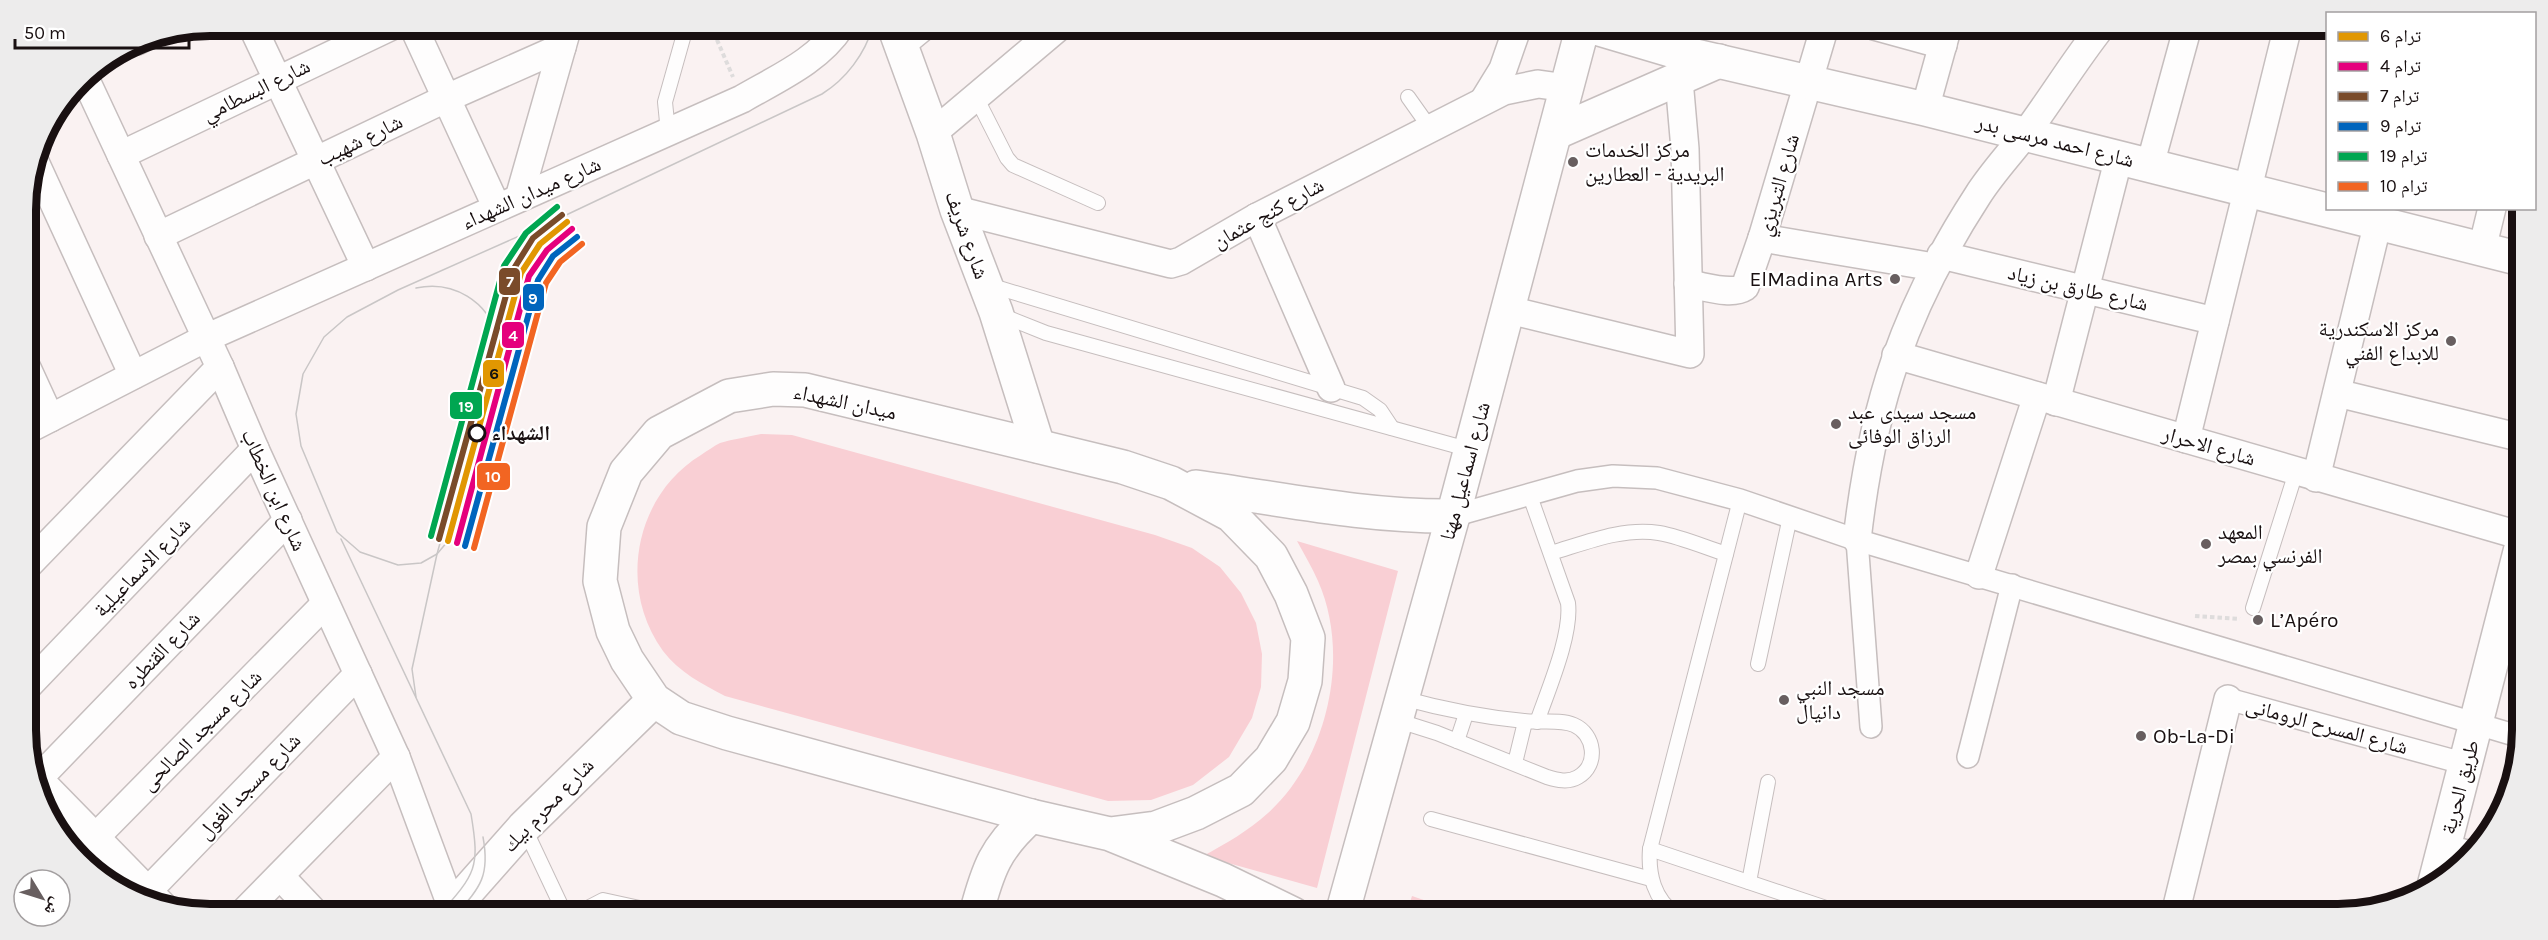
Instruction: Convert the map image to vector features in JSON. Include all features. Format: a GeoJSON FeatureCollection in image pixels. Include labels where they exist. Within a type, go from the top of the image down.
{"type":"FeatureCollection","features":[{"type":"Feature","properties":{"kind":"main road","name":"شارع شريف"},"geometry":{"type":"LineString","coordinates":[[907,36],[933,133],[957,210],[990,298],[1038,446]]}},
{"type":"Feature","properties":{"kind":"main road","name":"شارع اسماعيل مهنا"},"geometry":{"type":"LineString","coordinates":[[1352,904],[1399,709],[1509,310],[1580,36]]}},
{"type":"Feature","properties":{"kind":"main road","name":"شارع احمد مرسى بدر"},"geometry":{"type":"LineString","coordinates":[[1623,36],[1670,50],[1925,109],[2326,209]]}},
{"type":"Feature","properties":{"kind":"main road"},"geometry":{"type":"LineString","coordinates":[[1555,133],[1719,61]]}},
{"type":"Feature","properties":{"kind":"main road","name":"شارع احمد مرسى بدر"},"geometry":{"type":"LineString","coordinates":[[2331,210],[2512,256]]}},
{"type":"Feature","properties":{"kind":"main road","name":"ميدان الشهداء"},"geometry":{"type":"LineString","coordinates":[[773,389],[805,390],[1122,467],[1171,483],[1231,515],[1271,556],[1291,594],[1308,638],[1305,681],[1293,722],[1271,759],[1241,790],[1196,813],[1156,828],[1110,834],[1031,816],[727,733],[681,718],[654,700],[627,660],[613,631],[600,581],[604,527],[626,472],[659,433],[729,396],[773,389]]}},
{"type":"Feature","properties":{"kind":"main road"},"geometry":{"type":"LineString","coordinates":[[1171,483],[1352,511],[1409,517],[1453,516]]}},
{"type":"Feature","properties":{"kind":"main road","name":"طريق الحرية"},"geometry":{"type":"LineString","coordinates":[[2448,864],[2457,851],[2466,764],[2478,723],[2511,634]]}},
{"type":"Feature","properties":{"kind":"main road","name":"شارع محرم بيك"},"geometry":{"type":"LineString","coordinates":[[457,904],[525,827],[654,700]]}},
{"type":"Feature","properties":{"kind":"main road"},"geometry":{"type":"LineString","coordinates":[[979,904],[992,860],[1015,830],[1031,816]]}},
{"type":"Feature","properties":{"kind":"main road"},"geometry":{"type":"LineString","coordinates":[[1110,834],[1223,880],[1272,904]]}},
{"type":"Feature","properties":{"kind":"street"},"geometry":{"type":"LineString","coordinates":[[257,36],[366,267]]}},
{"type":"Feature","properties":{"kind":"street","name":"شارع البسطامي"},"geometry":{"type":"LineString","coordinates":[[121,155],[371,36]]}},
{"type":"Feature","properties":{"kind":"street"},"geometry":{"type":"LineString","coordinates":[[418,36],[447,98],[508,203]]}},
{"type":"Feature","properties":{"kind":"street"},"geometry":{"type":"LineString","coordinates":[[508,203],[565,36]]}},
{"type":"Feature","properties":{"kind":"street","name":"شارع شهيب"},"geometry":{"type":"LineString","coordinates":[[158,236],[447,98],[565,36]]}},
{"type":"Feature","properties":{"kind":"street","name":"شارع ميدان الشهداء"},"geometry":{"type":"LineString","coordinates":[[39,424],[206,338],[742,99],[805,63],[834,36]]}},
{"type":"Feature","properties":{"kind":"street"},"geometry":{"type":"LineString","coordinates":[[933,133],[1048,36]]}},
{"type":"Feature","properties":{"kind":"street"},"geometry":{"type":"LineString","coordinates":[[1484,100],[1503,69],[1515,36]]}},
{"type":"Feature","properties":{"kind":"street","name":"شارع التبريزي"},"geometry":{"type":"LineString","coordinates":[[1688,284],[1739,291],[1745,287],[1750,277],[1823,36]]}},
{"type":"Feature","properties":{"kind":"street"},"geometry":{"type":"LineString","coordinates":[[1925,109],[1945,36]]}},
{"type":"Feature","properties":{"kind":"street"},"geometry":{"type":"LineString","coordinates":[[1871,727],[1857,540],[1866,467],[1877,416],[1896,355],[1913,310],[1938,261],[1980,193],[2025,135],[2094,36]]}},
{"type":"Feature","properties":{"kind":"street"},"geometry":{"type":"LineString","coordinates":[[2150,165],[2185,36]]}},
{"type":"Feature","properties":{"kind":"street"},"geometry":{"type":"LineString","coordinates":[[2186,439],[2286,36]]}},
{"type":"Feature","properties":{"kind":"street"},"geometry":{"type":"LineString","coordinates":[[1509,310],[1690,354],[1685,149],[1679,80]]}},
{"type":"Feature","properties":{"kind":"street","name":"شارع كنج عثمان"},"geometry":{"type":"LineString","coordinates":[[957,210],[1171,264],[1181,261],[1257,217],[1504,91],[1538,84],[1567,88]]}},
{"type":"Feature","properties":{"kind":"street","name":"شارع ابن الخطاب"},"geometry":{"type":"LineString","coordinates":[[89,86],[220,367],[255,449],[396,757],[447,904]]}},
{"type":"Feature","properties":{"kind":"street"},"geometry":{"type":"LineString","coordinates":[[1979,575],[2085,290],[2119,157]]}},
{"type":"Feature","properties":{"kind":"street"},"geometry":{"type":"LineString","coordinates":[[40,173],[133,375]]}},
{"type":"Feature","properties":{"kind":"street"},"geometry":{"type":"LineString","coordinates":[[2482,249],[2492,210]]}},
{"type":"Feature","properties":{"kind":"street"},"geometry":{"type":"LineString","coordinates":[[1257,217],[1331,388]]}},
{"type":"Feature","properties":{"kind":"street"},"geometry":{"type":"LineString","coordinates":[[2306,475],[2337,393],[2378,222]]}},
{"type":"Feature","properties":{"kind":"street","name":"شارع طارق بن زياد"},"geometry":{"type":"LineString","coordinates":[[1762,238],[1938,261],[2085,290],[2215,321]]}},
{"type":"Feature","properties":{"kind":"street","name":"شارع الاحرار"},"geometry":{"type":"LineString","coordinates":[[1896,355],[2512,533]]}},
{"type":"Feature","properties":{"kind":"street"},"geometry":{"type":"LineString","coordinates":[[36,557],[220,367]]}},
{"type":"Feature","properties":{"kind":"street"},"geometry":{"type":"LineString","coordinates":[[2337,393],[2512,436]]}},
{"type":"Feature","properties":{"kind":"street","name":"شارع الاسماعيلية"},"geometry":{"type":"LineString","coordinates":[[36,677],[255,449]]}},
{"type":"Feature","properties":{"kind":"street"},"geometry":{"type":"LineString","coordinates":[[1453,516],[1577,481],[1613,476],[1657,478],[1740,500],[1857,540],[2512,733]]}},
{"type":"Feature","properties":{"kind":"street","name":"شارع القنطره"},"geometry":{"type":"LineString","coordinates":[[41,771],[288,520]]}},
{"type":"Feature","properties":{"kind":"street"},"geometry":{"type":"LineString","coordinates":[[1968,757],[2012,585]]}},
{"type":"Feature","properties":{"kind":"street","name":"شارع مسجد الصالحى"},"geometry":{"type":"LineString","coordinates":[[87,847],[325,604]]}},
{"type":"Feature","properties":{"kind":"street","name":"شارع مسجد الغول"},"geometry":{"type":"LineString","coordinates":[[155,895],[358,674]]}},
{"type":"Feature","properties":{"kind":"street","name":"شارع المسرح الرومانى"},"geometry":{"type":"LineString","coordinates":[[2177,904],[2228,699],[2466,764]]}},
{"type":"Feature","properties":{"kind":"street"},"geometry":{"type":"LineString","coordinates":[[253,904],[396,757]]}},
{"type":"Feature","properties":{"kind":"street"},"geometry":{"type":"LineString","coordinates":[[50,797],[87,847],[137,888]]}},
{"type":"Feature","properties":{"kind":"street"},"geometry":{"type":"LineString","coordinates":[[280,876],[306,904]]}},
{"type":"Feature","properties":{"kind":"lane"},"geometry":{"type":"LineString","coordinates":[[668,132],[665,102],[683,38]]}},
{"type":"Feature","properties":{"kind":"lane"},"geometry":{"type":"LineString","coordinates":[[976,97],[1006,158],[1013,165],[1098,203]]}},
{"type":"Feature","properties":{"kind":"lane"},"geometry":{"type":"LineString","coordinates":[[1408,97],[1430,128]]}},
{"type":"Feature","properties":{"kind":"lane"},"geometry":{"type":"LineString","coordinates":[[990,298],[1331,388],[1371,403],[1380,410],[1392,428]]}},
{"type":"Feature","properties":{"kind":"lane"},"geometry":{"type":"LineString","coordinates":[[990,298],[1012,321],[1046,333],[1471,450]]}},
{"type":"Feature","properties":{"kind":"lane"},"geometry":{"type":"LineString","coordinates":[[2253,608],[2306,475]]}},
{"type":"Feature","properties":{"kind":"lane"},"geometry":{"type":"LineString","coordinates":[[1515,763],[1569,621],[1568,603],[1530,496]]}},
{"type":"Feature","properties":{"kind":"lane"},"geometry":{"type":"LineString","coordinates":[[1666,904],[1658,896],[1651,879],[1650,849],[1740,500]]}},
{"type":"Feature","properties":{"kind":"lane"},"geometry":{"type":"LineString","coordinates":[[1758,664],[1790,517]]}},
{"type":"Feature","properties":{"kind":"lane"},"geometry":{"type":"LineString","coordinates":[[1551,553],[1616,535],[1637,532],[1658,533],[1726,554]]}},
{"type":"Feature","properties":{"kind":"lane"},"geometry":{"type":"LineString","coordinates":[[1399,709],[1573,725],[1587,734],[1593,749],[1590,765],[1579,777],[1563,781],[1547,777],[1457,741],[1399,709]]}},
{"type":"Feature","properties":{"kind":"lane"},"geometry":{"type":"LineString","coordinates":[[1457,741],[1466,714]]}},
{"type":"Feature","properties":{"kind":"lane"},"geometry":{"type":"LineString","coordinates":[[1749,882],[1768,782]]}},
{"type":"Feature","properties":{"kind":"lane"},"geometry":{"type":"LineString","coordinates":[[1431,819],[1651,879]]}},
{"type":"Feature","properties":{"kind":"lane"},"geometry":{"type":"LineString","coordinates":[[525,827],[560,904]]}},
{"type":"Feature","properties":{"kind":"lane"},"geometry":{"type":"LineString","coordinates":[[1650,849],[1814,904]]}},
{"type":"Feature","properties":{"kind":"lane"},"geometry":{"type":"LineString","coordinates":[[595,904],[603,900],[621,904]]}},
{"type":"Feature","properties":{"kind":"path"},"geometry":{"type":"LineString","coordinates":[[715,36],[742,99]]}},
{"type":"Feature","properties":{"kind":"path"},"geometry":{"type":"LineString","coordinates":[[2191,626],[2195,616],[2219,616],[2233,620],[2241,618],[2253,608]]}},
{"type":"Feature","properties":{"kind":"shaded area"},"geometry":{"type":"Polygon","coordinates":[[[761,434],[792,435],[1155,535],[1192,548],[1220,567],[1241,593],[1256,623],[1262,654],[1261,687],[1252,718],[1229,757],[1193,785],[1151,800],[1108,801],[725,696],[691,677],[663,651],[649,626],[640,599],[637,572],[640,544],[648,518],[661,494],[679,472],[720,443],[761,434]]]}},
{"type":"Feature","properties":{"kind":"shaded area"},"geometry":{"type":"Polygon","coordinates":[[[1297,541],[1398,571],[1317,888],[1203,856],[1237,836],[1268,813],[1289,791],[1306,764],[1319,735],[1328,704],[1333,673],[1333,641],[1328,610],[1318,581],[1297,541]]]}},
{"type":"Feature","properties":{"kind":"shaded area"},"geometry":{"type":"Polygon","coordinates":[[[1412,896],[1436,904],[1409,904],[1412,896]]]}},
{"type":"Feature","properties":{"kind":"tram line"},"geometry":{"type":"LineString","coordinates":[[448,541],[437,554],[421,563],[398,565],[360,552],[337,532],[301,446],[296,414],[303,374],[324,337],[347,317],[398,290],[564,216],[822,94],[854,65],[869,36]]}},
{"type":"Feature","properties":{"kind":"tram line","name":"19"},"geometry":{"type":"LineString","coordinates":[[431,536],[504,266],[526,233],[557,207]]}},
{"type":"Feature","properties":{"kind":"tram line","name":"7"},"geometry":{"type":"LineString","coordinates":[[439,539],[513,270],[533,238],[562,215]]}},
{"type":"Feature","properties":{"kind":"tram line","name":"6"},"geometry":{"type":"LineString","coordinates":[[448,541],[521,273],[540,244],[567,222]]}},
{"type":"Feature","properties":{"kind":"tram line"},"geometry":{"type":"LineString","coordinates":[[416,697],[412,669],[437,554],[516,270],[532,242],[546,228]]}},
{"type":"Feature","properties":{"kind":"tram line","name":"4"},"geometry":{"type":"LineString","coordinates":[[457,543],[529,276],[547,250],[572,229]]}},
{"type":"Feature","properties":{"kind":"tram line","name":"9"},"geometry":{"type":"LineString","coordinates":[[465,546],[538,280],[553,256],[577,237]]}},
{"type":"Feature","properties":{"kind":"tram line","name":"10"},"geometry":{"type":"LineString","coordinates":[[474,548],[546,283],[560,262],[582,244]]}},
{"type":"Feature","properties":{"kind":"tram line"},"geometry":{"type":"LineString","coordinates":[[416,288],[443,287],[467,296],[486,313],[498,338]]}},
{"type":"Feature","properties":{"kind":"tram line"},"geometry":{"type":"LineString","coordinates":[[341,539],[471,814],[475,859],[468,879],[448,904]]}},
{"type":"Feature","properties":{"kind":"tram line"},"geometry":{"type":"LineString","coordinates":[[465,904],[482,880],[485,861],[483,837]]}},
{"type":"Feature","properties":{"kind":"place","name":"مركز الخدمات البريدية - العطارين"},"geometry":{"type":"Point","coordinates":[1573,162]}},
{"type":"Feature","properties":{"kind":"place","name":"ElMadina Arts"},"geometry":{"type":"Point","coordinates":[1895,279]}},
{"type":"Feature","properties":{"kind":"place","name":"مركز الاسكندرية للابداع الفني"},"geometry":{"type":"Point","coordinates":[2451,341]}},
{"type":"Feature","properties":{"kind":"place","name":"مسجد سيدى عبد الرزاق الوفائى"},"geometry":{"type":"Point","coordinates":[1836,424]}},
{"type":"Feature","properties":{"kind":"place","name":"الشهداء"},"geometry":{"type":"Point","coordinates":[477,433]}},
{"type":"Feature","properties":{"kind":"place","name":"المعهد الفرنسي بمصر"},"geometry":{"type":"Point","coordinates":[2206,544]}},
{"type":"Feature","properties":{"kind":"place","name":"L’Apéro"},"geometry":{"type":"Point","coordinates":[2258,620]}},
{"type":"Feature","properties":{"kind":"place","name":"مسجد النبي دانيال"},"geometry":{"type":"Point","coordinates":[1784,700]}},
{"type":"Feature","properties":{"kind":"place","name":"Ob-La-Di"},"geometry":{"type":"Point","coordinates":[2141,736]}}]}
